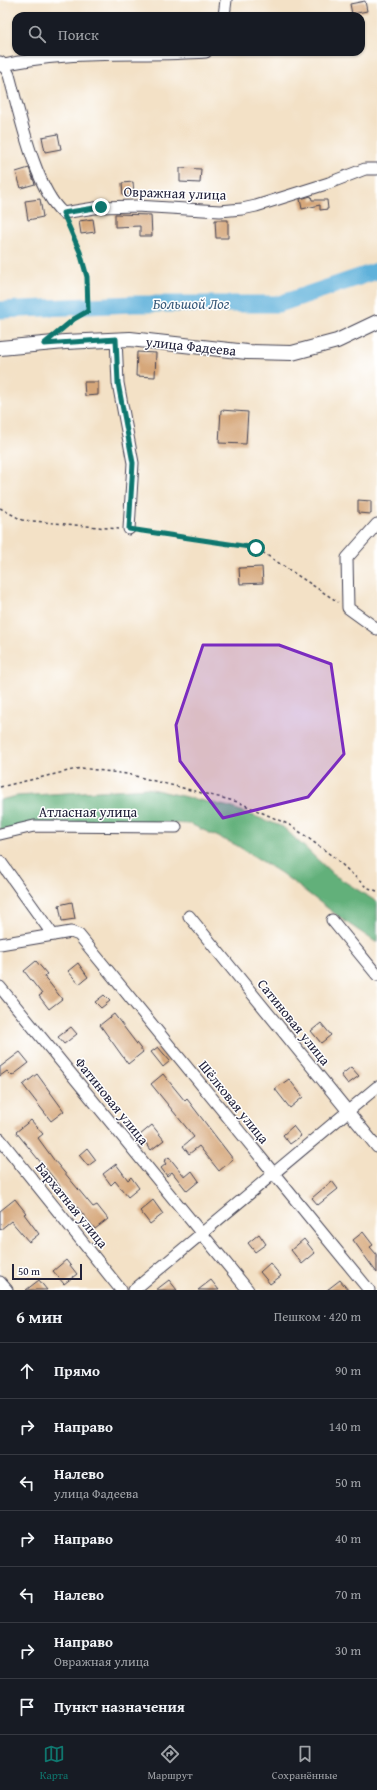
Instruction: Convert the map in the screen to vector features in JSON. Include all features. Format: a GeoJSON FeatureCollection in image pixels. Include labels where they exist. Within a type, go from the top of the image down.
{"type":"FeatureCollection","features":[{"type":"Feature","properties":{"kind":"street"},"geometry":{"type":"LineString","coordinates":[[224,12],[226,0]]}},
{"type":"Feature","properties":{"kind":"street"},"geometry":{"type":"LineString","coordinates":[[63,213],[56,207],[38,173],[9,74],[2,64],[74,56]]}},
{"type":"Feature","properties":{"kind":"street","name":"Овражная улица"},"geometry":{"type":"LineString","coordinates":[[63,213],[101,207],[136,206],[220,211],[242,209],[322,185],[365,169],[376,168]]}},
{"type":"Feature","properties":{"kind":"street","name":"улица Фадеева"},"geometry":{"type":"LineString","coordinates":[[0,348],[130,339],[247,352],[292,354],[336,341],[377,322]]}},
{"type":"Feature","properties":{"kind":"street"},"geometry":{"type":"LineString","coordinates":[[116,339],[118,383],[133,463],[129,529]]}},
{"type":"Feature","properties":{"kind":"street"},"geometry":{"type":"LineString","coordinates":[[377,524],[347,558],[348,608],[377,629]]}},
{"type":"Feature","properties":{"kind":"street","name":"Атласная улица"},"geometry":{"type":"LineString","coordinates":[[0,834],[34,826],[176,827]]}},
{"type":"Feature","properties":{"kind":"street"},"geometry":{"type":"LineString","coordinates":[[0,861],[53,935],[0,944]]}},
{"type":"Feature","properties":{"kind":"street","name":"Сатиновая улица"},"geometry":{"type":"LineString","coordinates":[[189,916],[377,1147]]}},
{"type":"Feature","properties":{"kind":"street"},"geometry":{"type":"LineString","coordinates":[[332,920],[377,975]]}},
{"type":"Feature","properties":{"kind":"street","name":"Шёлковая улица"},"geometry":{"type":"LineString","coordinates":[[53,935],[71,932],[76,933],[369,1290]]}},
{"type":"Feature","properties":{"kind":"street","name":"Фатиновая улица"},"geometry":{"type":"LineString","coordinates":[[0,987],[248,1290]]}},
{"type":"Feature","properties":{"kind":"street"},"geometry":{"type":"LineString","coordinates":[[134,1290],[377,1087]]}},
{"type":"Feature","properties":{"kind":"street","name":"Бархатная улица"},"geometry":{"type":"LineString","coordinates":[[0,1139],[122,1290]]}},
{"type":"Feature","properties":{"kind":"street"},"geometry":{"type":"LineString","coordinates":[[0,1282],[7,1290]]}},
{"type":"Feature","properties":{"kind":"path"},"geometry":{"type":"LineString","coordinates":[[44,344],[74,319],[88,311],[87,277],[80,252],[63,213]]}},
{"type":"Feature","properties":{"kind":"path"},"geometry":{"type":"LineString","coordinates":[[0,508],[22,520],[129,529],[256,548],[348,608]]}},
{"type":"Feature","properties":{"kind":"path"},"geometry":{"type":"LineString","coordinates":[[0,787],[81,768],[127,774],[238,802],[292,826],[335,858],[366,887],[377,891]]}},
{"type":"Feature","properties":{"kind":"highlighted area"},"geometry":{"type":"Polygon","coordinates":[[[203,645],[279,645],[331,664],[344,754],[308,797],[223,818],[180,761],[176,725],[203,645]]]}},
{"type":"Feature","properties":{"kind":"green space"},"geometry":{"type":"Polygon","coordinates":[[[147,788],[230,807],[283,827],[334,875],[377,902],[377,943],[346,922],[281,873],[236,845],[190,824],[121,821],[0,830],[0,800],[17,796],[147,788]]]}},
{"type":"Feature","properties":{"kind":"building"},"geometry":{"type":"Polygon","coordinates":[[[365,1],[367,11],[352,12],[350,4],[365,1]]]}},
{"type":"Feature","properties":{"kind":"building"},"geometry":{"type":"Polygon","coordinates":[[[58,134],[61,149],[45,152],[42,137],[58,134]]]}},
{"type":"Feature","properties":{"kind":"building"},"geometry":{"type":"Polygon","coordinates":[[[29,168],[35,184],[21,188],[16,172],[29,168]]]}},
{"type":"Feature","properties":{"kind":"building"},"geometry":{"type":"Polygon","coordinates":[[[180,168],[201,169],[200,183],[180,182],[180,168]]]}},
{"type":"Feature","properties":{"kind":"building"},"geometry":{"type":"Polygon","coordinates":[[[133,182],[134,194],[123,196],[122,183],[133,182]]]}},
{"type":"Feature","properties":{"kind":"building"},"geometry":{"type":"Polygon","coordinates":[[[311,196],[312,200],[327,200],[328,209],[320,210],[320,205],[302,209],[300,199],[311,196]]]}},
{"type":"Feature","properties":{"kind":"building"},"geometry":{"type":"Polygon","coordinates":[[[40,199],[43,217],[28,220],[25,201],[40,199]]]}},
{"type":"Feature","properties":{"kind":"building"},"geometry":{"type":"Polygon","coordinates":[[[115,214],[151,215],[152,236],[140,236],[140,226],[115,227],[115,214]]]}},
{"type":"Feature","properties":{"kind":"building"},"geometry":{"type":"Polygon","coordinates":[[[93,219],[95,232],[81,234],[79,221],[93,219]]]}},
{"type":"Feature","properties":{"kind":"building"},"geometry":{"type":"Polygon","coordinates":[[[215,220],[228,220],[228,238],[216,238],[215,220]]]}},
{"type":"Feature","properties":{"kind":"building"},"geometry":{"type":"Polygon","coordinates":[[[137,352],[156,353],[155,377],[136,376],[137,352]]]}},
{"type":"Feature","properties":{"kind":"building"},"geometry":{"type":"Polygon","coordinates":[[[84,382],[98,382],[98,395],[85,396],[84,382]]]}},
{"type":"Feature","properties":{"kind":"building"},"geometry":{"type":"Polygon","coordinates":[[[221,410],[248,412],[246,444],[219,443],[221,410]]]}},
{"type":"Feature","properties":{"kind":"building"},"geometry":{"type":"Polygon","coordinates":[[[358,500],[371,501],[371,514],[358,513],[358,500]]]}},
{"type":"Feature","properties":{"kind":"building"},"geometry":{"type":"Polygon","coordinates":[[[262,567],[263,583],[240,584],[239,568],[262,567]]]}},
{"type":"Feature","properties":{"kind":"building"},"geometry":{"type":"Polygon","coordinates":[[[72,902],[75,919],[62,921],[59,905],[72,902]]]}},
{"type":"Feature","properties":{"kind":"building"},"geometry":{"type":"Polygon","coordinates":[[[36,961],[47,974],[44,976],[62,999],[49,1009],[39,996],[42,994],[24,971],[36,961]]]}},
{"type":"Feature","properties":{"kind":"building"},"geometry":{"type":"Polygon","coordinates":[[[78,963],[88,977],[79,984],[68,971],[78,963]]]}},
{"type":"Feature","properties":{"kind":"building"},"geometry":{"type":"Polygon","coordinates":[[[104,995],[110,1001],[101,1008],[95,1002],[104,995]]]}},
{"type":"Feature","properties":{"kind":"building"},"geometry":{"type":"Polygon","coordinates":[[[114,1014],[143,1052],[128,1064],[100,1025],[114,1014]]]}},
{"type":"Feature","properties":{"kind":"building"},"geometry":{"type":"Polygon","coordinates":[[[321,1023],[331,1035],[321,1043],[311,1031],[321,1023]]]}},
{"type":"Feature","properties":{"kind":"building"},"geometry":{"type":"Polygon","coordinates":[[[71,1027],[77,1034],[64,1044],[58,1037],[71,1027]]]}},
{"type":"Feature","properties":{"kind":"building"},"geometry":{"type":"Polygon","coordinates":[[[158,1047],[170,1061],[163,1067],[151,1052],[158,1047]]]}},
{"type":"Feature","properties":{"kind":"building"},"geometry":{"type":"Polygon","coordinates":[[[20,1052],[29,1063],[12,1076],[7,1071],[0,1076],[0,1067],[20,1052]]]}},
{"type":"Feature","properties":{"kind":"building"},"geometry":{"type":"Polygon","coordinates":[[[351,1067],[359,1076],[348,1084],[341,1075],[351,1067]]]}},
{"type":"Feature","properties":{"kind":"building"},"geometry":{"type":"Polygon","coordinates":[[[37,1074],[64,1111],[51,1121],[23,1085],[37,1074]]]}},
{"type":"Feature","properties":{"kind":"building"},"geometry":{"type":"Polygon","coordinates":[[[163,1074],[185,1101],[187,1099],[233,1159],[219,1171],[199,1146],[189,1154],[183,1146],[194,1137],[151,1084],[163,1074]]]}},
{"type":"Feature","properties":{"kind":"building"},"geometry":{"type":"Polygon","coordinates":[[[289,1079],[303,1097],[290,1108],[275,1089],[289,1079]]]}},
{"type":"Feature","properties":{"kind":"building"},"geometry":{"type":"Polygon","coordinates":[[[31,1120],[43,1134],[38,1138],[54,1160],[93,1207],[97,1205],[108,1219],[95,1229],[16,1132],[31,1120]]]}},
{"type":"Feature","properties":{"kind":"building"},"geometry":{"type":"Polygon","coordinates":[[[152,1125],[164,1140],[151,1150],[140,1135],[152,1125]]]}},
{"type":"Feature","properties":{"kind":"building"},"geometry":{"type":"Polygon","coordinates":[[[293,1126],[301,1136],[290,1144],[283,1135],[293,1126]]]}},
{"type":"Feature","properties":{"kind":"building"},"geometry":{"type":"Polygon","coordinates":[[[87,1148],[96,1160],[88,1166],[79,1155],[87,1148]]]}},
{"type":"Feature","properties":{"kind":"building"},"geometry":{"type":"Polygon","coordinates":[[[169,1157],[185,1177],[192,1171],[199,1181],[187,1191],[172,1172],[167,1176],[161,1168],[166,1164],[164,1161],[169,1157]]]}},
{"type":"Feature","properties":{"kind":"building"},"geometry":{"type":"Polygon","coordinates":[[[116,1164],[128,1180],[131,1177],[139,1188],[128,1197],[115,1181],[111,1185],[103,1174],[116,1164]]]}},
{"type":"Feature","properties":{"kind":"building"},"geometry":{"type":"Polygon","coordinates":[[[332,1181],[338,1189],[318,1205],[312,1198],[332,1181]]]}},
{"type":"Feature","properties":{"kind":"building"},"geometry":{"type":"Polygon","coordinates":[[[15,1199],[39,1234],[29,1242],[11,1221],[0,1230],[0,1211],[15,1199]]]}},
{"type":"Feature","properties":{"kind":"building"},"geometry":{"type":"Polygon","coordinates":[[[153,1200],[163,1214],[150,1224],[140,1211],[153,1200]]]}},
{"type":"Feature","properties":{"kind":"building"},"geometry":{"type":"Polygon","coordinates":[[[363,1232],[373,1245],[370,1247],[377,1255],[377,1273],[353,1240],[363,1232]]]}},
{"type":"Feature","properties":{"kind":"building"},"geometry":{"type":"Polygon","coordinates":[[[259,1234],[266,1244],[255,1252],[248,1243],[259,1234]]]}},
{"type":"Feature","properties":{"kind":"building"},"geometry":{"type":"Polygon","coordinates":[[[304,1239],[315,1253],[302,1264],[291,1250],[304,1239]]]}},
{"type":"Feature","properties":{"kind":"building"},"geometry":{"type":"Polygon","coordinates":[[[66,1260],[77,1274],[64,1284],[53,1271],[66,1260]]]}},
{"type":"Feature","properties":{"kind":"building"},"geometry":{"type":"Polygon","coordinates":[[[270,1263],[281,1276],[270,1284],[260,1272],[270,1263]]]}},
{"type":"Feature","properties":{"kind":"building"},"geometry":{"type":"Polygon","coordinates":[[[39,1280],[47,1290],[26,1290],[39,1280]]]}},
{"type":"Feature","properties":{"kind":"building"},"geometry":{"type":"Polygon","coordinates":[[[169,1280],[177,1290],[156,1290],[169,1280]]]}},
{"type":"Feature","properties":{"kind":"building"},"geometry":{"type":"Polygon","coordinates":[[[211,1280],[219,1290],[198,1290],[211,1280]]]}},
{"type":"Feature","properties":{"kind":"building"},"geometry":{"type":"Polygon","coordinates":[[[340,1280],[348,1290],[327,1290],[340,1280]]]}},
{"type":"Feature","properties":{"kind":"waterway","name":"Большой Лог"},"geometry":{"type":"LineString","coordinates":[[0,310],[133,304],[279,304],[377,271]]}},
{"type":"Feature","properties":{"kind":"route"},"geometry":{"type":"LineString","coordinates":[[101,207],[63,213],[80,252],[87,277],[88,311],[74,319],[44,344],[116,339],[118,383],[133,463],[129,529],[256,548]]}}]}
